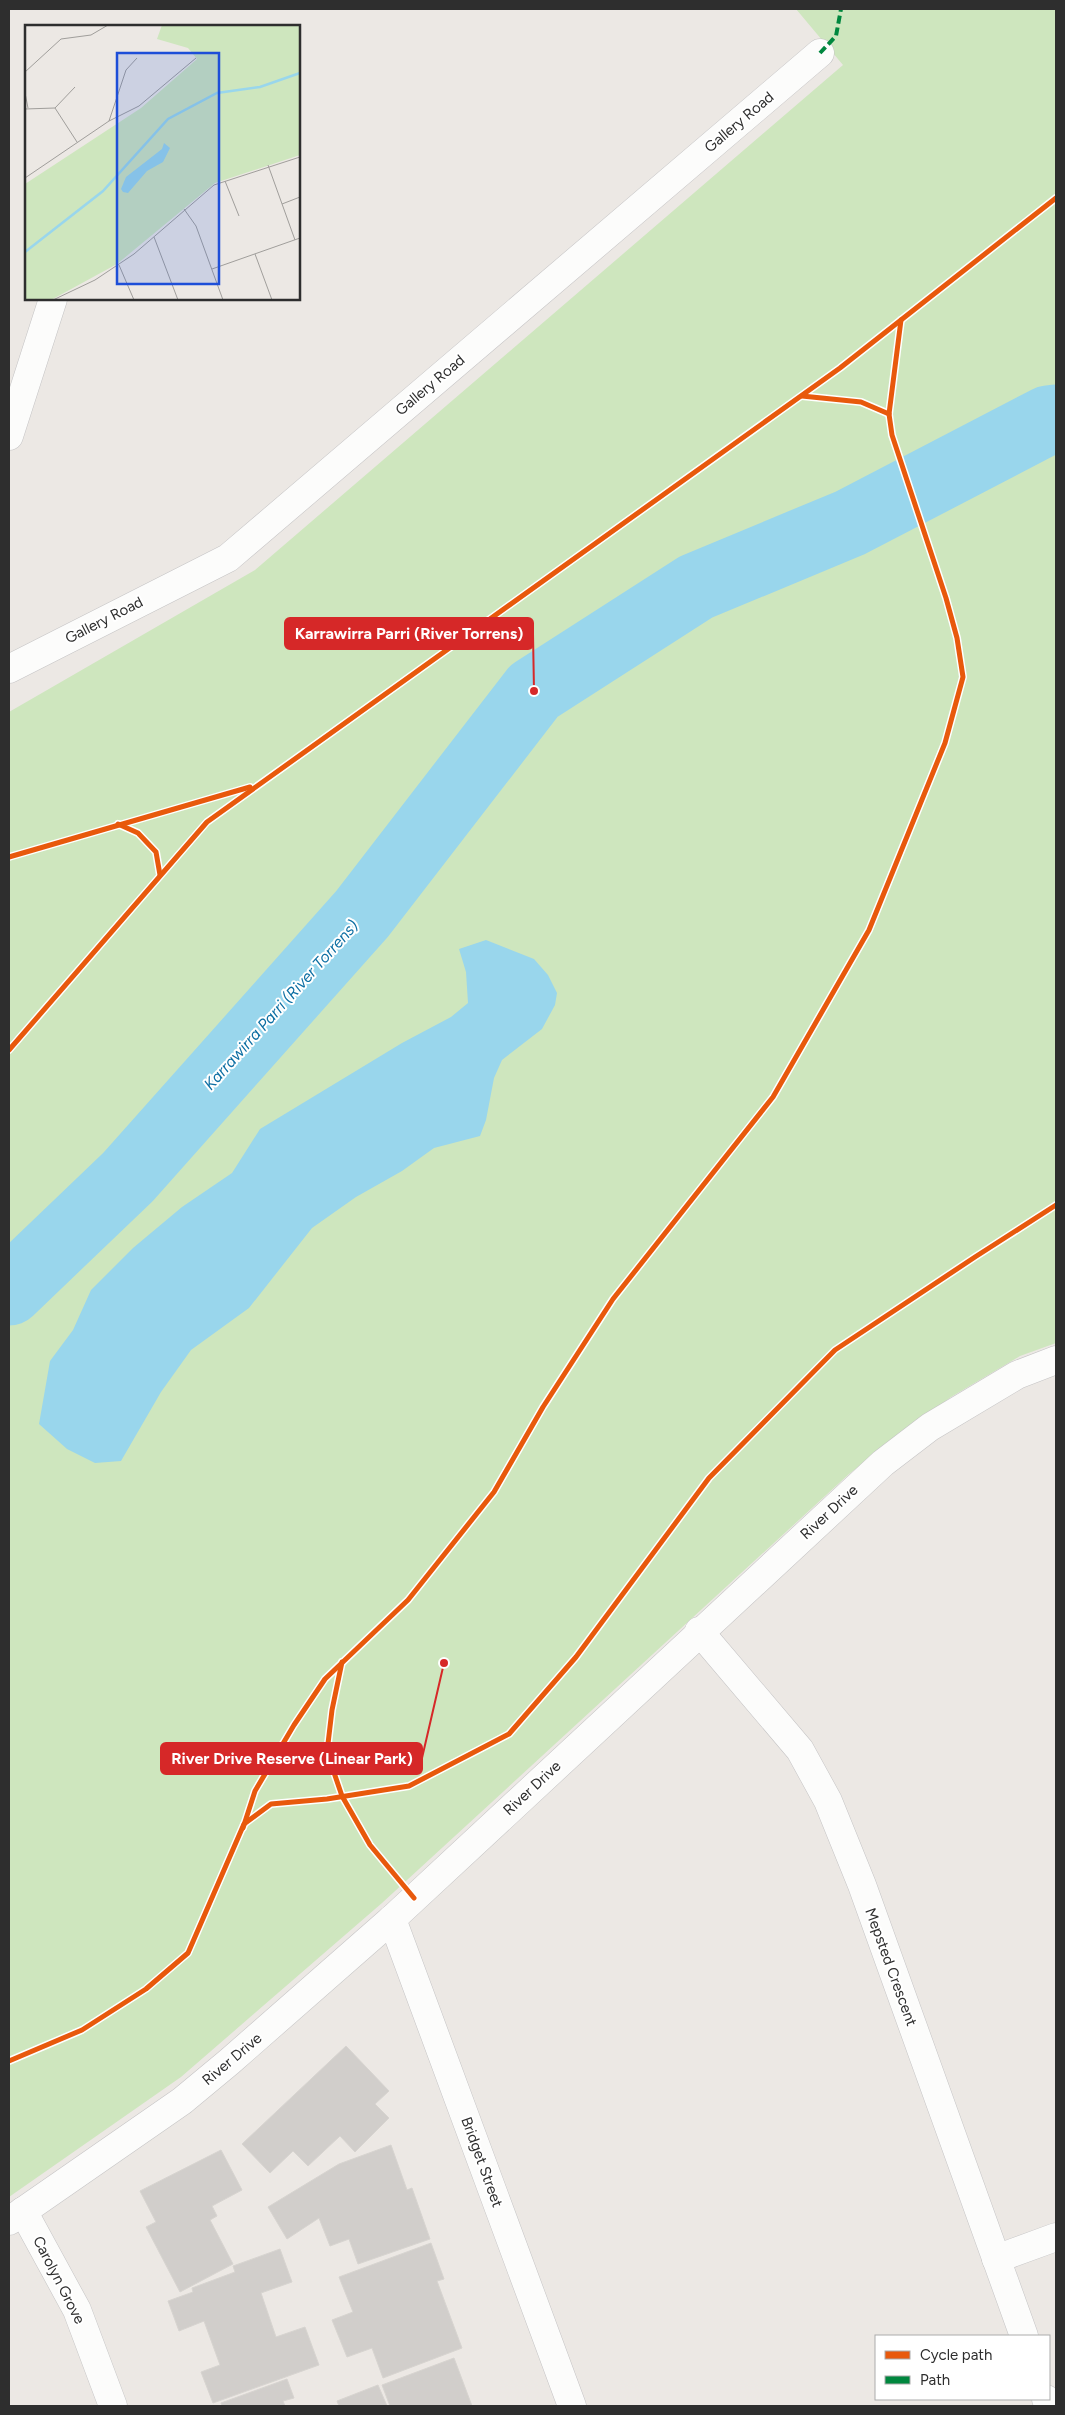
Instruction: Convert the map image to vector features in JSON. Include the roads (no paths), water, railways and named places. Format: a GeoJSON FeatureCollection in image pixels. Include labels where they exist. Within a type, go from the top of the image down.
{"type":"FeatureCollection","features":[{"type":"Feature","properties":{"kind":"street","name":"Gallery Road"},"geometry":{"type":"LineString","coordinates":[[9,669],[228,558],[820,53]]}},
{"type":"Feature","properties":{"kind":"street"},"geometry":{"type":"LineString","coordinates":[[9,436],[54,300]]}},
{"type":"Feature","properties":{"kind":"street","name":"River Drive"},"geometry":{"type":"LineString","coordinates":[[16,2216],[182,2101],[229,2062],[392,1918],[883,1463],[930,1426],[1017,1375],[1056,1360]]}},
{"type":"Feature","properties":{"kind":"street","name":"Mepsted Crescent"},"geometry":{"type":"LineString","coordinates":[[699,1632],[800,1750],[828,1801],[862,1885],[1024,2335]]}},
{"type":"Feature","properties":{"kind":"street","name":"Bridget Street"},"geometry":{"type":"LineString","coordinates":[[392,1918],[572,2406]]}},
{"type":"Feature","properties":{"kind":"street","name":"Carolyn Grove"},"geometry":{"type":"LineString","coordinates":[[16,2216],[78,2310],[113,2406]]}},
{"type":"Feature","properties":{"kind":"street"},"geometry":{"type":"LineString","coordinates":[[996,2259],[1056,2237]]}},
{"type":"Feature","properties":{"kind":"water"},"geometry":{"type":"Polygon","coordinates":[[[486,940],[534,959],[548,975],[557,993],[555,1005],[542,1029],[502,1060],[494,1078],[486,1120],[480,1136],[434,1148],[402,1171],[356,1197],[312,1228],[249,1308],[191,1350],[161,1392],[121,1461],[95,1463],[67,1449],[39,1424],[50,1361],[73,1330],[91,1290],[133,1248],[182,1207],[232,1173],[260,1129],[402,1043],[451,1017],[468,1003],[466,972],[459,949],[486,940]]]}},
{"type":"Feature","properties":{"kind":"waterway","name":"Karrawirra Parri (River Torrens)"},"geometry":{"type":"LineString","coordinates":[[9,1291],[128,1177],[362,914],[534,691],[696,587],[850,523],[1048,420],[1056,419]]}},
{"type":"Feature","properties":{"kind":"place","name":"Karrawirra Parri (River Torrens)"},"geometry":{"type":"Point","coordinates":[534,691]}},
{"type":"Feature","properties":{"kind":"place","name":"River Drive Reserve (Linear Park)"},"geometry":{"type":"Point","coordinates":[444,1663]}}]}
